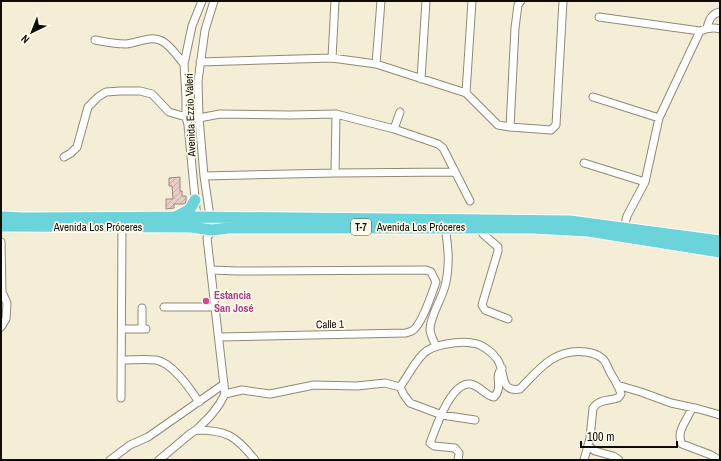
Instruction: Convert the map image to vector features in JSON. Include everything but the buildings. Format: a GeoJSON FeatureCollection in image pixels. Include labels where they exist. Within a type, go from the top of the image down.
{"type":"FeatureCollection","features":[{"type":"Feature","properties":{"kind":"highway"},"geometry":{"type":"LineString","coordinates":[[174,217],[186,211],[195,200]]}},
{"type":"Feature","properties":{"kind":"highway","name":"Avenida Los Próceres"},"geometry":{"type":"LineString","coordinates":[[1,217],[174,217],[198,222],[210,234],[236,228],[532,228],[588,231],[720,252]]}},
{"type":"Feature","properties":{"kind":"highway","name":"Avenida Los Próceres"},"geometry":{"type":"LineString","coordinates":[[1,226],[122,227],[198,222],[210,218],[570,221],[720,241]]}},
{"type":"Feature","properties":{"kind":"street","name":"Avenida Ezzio Valeri"},"geometry":{"type":"LineString","coordinates":[[198,222],[186,117],[184,64],[192,26],[202,1]]}},
{"type":"Feature","properties":{"kind":"street","name":"Avenida Ezzio Valeri"},"geometry":{"type":"LineString","coordinates":[[214,1],[205,30],[200,62],[198,81],[199,118],[204,176],[210,218],[211,270],[225,394]]}},
{"type":"Feature","properties":{"kind":"street"},"geometry":{"type":"LineString","coordinates":[[332,58],[335,1]]}},
{"type":"Feature","properties":{"kind":"street"},"geometry":{"type":"LineString","coordinates":[[376,64],[381,1]]}},
{"type":"Feature","properties":{"kind":"street"},"geometry":{"type":"LineString","coordinates":[[422,79],[426,1]]}},
{"type":"Feature","properties":{"kind":"street"},"geometry":{"type":"LineString","coordinates":[[466,93],[472,1]]}},
{"type":"Feature","properties":{"kind":"street"},"geometry":{"type":"LineString","coordinates":[[510,128],[515,28],[518,5],[521,1]]}},
{"type":"Feature","properties":{"kind":"street"},"geometry":{"type":"LineString","coordinates":[[200,62],[332,58],[376,64],[466,93],[498,125],[510,128],[550,130],[556,125],[562,1]]}},
{"type":"Feature","properties":{"kind":"street"},"geometry":{"type":"LineString","coordinates":[[624,228],[627,216],[645,182],[659,118],[709,20],[712,15],[720,12]]}},
{"type":"Feature","properties":{"kind":"street"},"geometry":{"type":"LineString","coordinates":[[599,17],[704,30],[715,27],[720,29]]}},
{"type":"Feature","properties":{"kind":"street"},"geometry":{"type":"LineString","coordinates":[[94,40],[125,44],[152,39],[158,40],[164,42],[184,64]]}},
{"type":"Feature","properties":{"kind":"street"},"geometry":{"type":"LineString","coordinates":[[64,157],[77,147],[88,107],[98,97],[106,92],[128,91],[148,93],[156,97],[169,112],[186,117],[199,118],[220,114],[336,114],[394,130],[441,146],[470,202]]}},
{"type":"Feature","properties":{"kind":"street"},"geometry":{"type":"LineString","coordinates":[[593,97],[659,118]]}},
{"type":"Feature","properties":{"kind":"street"},"geometry":{"type":"LineString","coordinates":[[394,130],[400,112]]}},
{"type":"Feature","properties":{"kind":"street"},"geometry":{"type":"LineString","coordinates":[[335,173],[336,114]]}},
{"type":"Feature","properties":{"kind":"street"},"geometry":{"type":"LineString","coordinates":[[584,163],[645,182]]}},
{"type":"Feature","properties":{"kind":"street"},"geometry":{"type":"LineString","coordinates":[[204,176],[454,172]]}},
{"type":"Feature","properties":{"kind":"street"},"geometry":{"type":"LineString","coordinates":[[121,398],[122,227]]}},
{"type":"Feature","properties":{"kind":"street"},"geometry":{"type":"LineString","coordinates":[[436,346],[430,330],[434,315],[444,291],[448,272],[449,256],[445,227]]}},
{"type":"Feature","properties":{"kind":"street"},"geometry":{"type":"LineString","coordinates":[[480,227],[483,234],[498,247],[482,305],[485,310],[508,319]]}},
{"type":"Feature","properties":{"kind":"street"},"geometry":{"type":"LineString","coordinates":[[1,242],[2,293],[7,303],[6,319],[1,327]]}},
{"type":"Feature","properties":{"kind":"street","name":"Calle 1"},"geometry":{"type":"LineString","coordinates":[[211,270],[426,270],[430,272],[436,282],[427,307],[417,326],[412,331],[406,333],[219,337]]}},
{"type":"Feature","properties":{"kind":"street"},"geometry":{"type":"LineString","coordinates":[[164,307],[216,307]]}},
{"type":"Feature","properties":{"kind":"street"},"geometry":{"type":"LineString","coordinates":[[122,329],[144,329],[142,308]]}},
{"type":"Feature","properties":{"kind":"street"},"geometry":{"type":"LineString","coordinates":[[400,387],[423,353],[436,346],[447,344],[474,343],[484,347],[497,359],[502,368],[505,384],[510,389],[515,390],[520,389],[545,364],[560,354],[577,351],[597,354],[603,359],[621,394],[620,397],[600,402],[593,408],[590,438],[584,460]]}},
{"type":"Feature","properties":{"kind":"street"},"geometry":{"type":"LineString","coordinates":[[121,360],[158,360],[175,372],[187,385],[199,402]]}},
{"type":"Feature","properties":{"kind":"street"},"geometry":{"type":"LineString","coordinates":[[458,460],[459,453],[455,448],[434,446],[430,443],[448,400],[457,390],[466,384],[472,384],[481,388],[491,397],[494,397],[498,392],[498,374],[502,368]]}},
{"type":"Feature","properties":{"kind":"street"},"geometry":{"type":"LineString","coordinates":[[159,460],[209,419],[217,409],[225,394],[242,390],[270,394],[314,385],[358,386],[384,383],[400,387]]}},
{"type":"Feature","properties":{"kind":"street"},"geometry":{"type":"LineString","coordinates":[[110,460],[130,445],[148,437],[224,384]]}},
{"type":"Feature","properties":{"kind":"street"},"geometry":{"type":"LineString","coordinates":[[617,385],[641,392],[671,404],[699,409],[720,415]]}},
{"type":"Feature","properties":{"kind":"street"},"geometry":{"type":"LineString","coordinates":[[400,387],[404,396],[410,402],[442,415],[475,420]]}},
{"type":"Feature","properties":{"kind":"street"},"geometry":{"type":"LineString","coordinates":[[692,408],[679,435],[680,442],[719,460]]}},
{"type":"Feature","properties":{"kind":"street"},"geometry":{"type":"LineString","coordinates":[[196,430],[221,432],[229,435],[244,446],[255,460]]}},
{"type":"Feature","properties":{"kind":"street"},"geometry":{"type":"LineString","coordinates":[[588,446],[596,452],[613,456],[619,460]]}},
{"type":"Feature","properties":{"kind":"place","name":"Estancia San José"},"geometry":{"type":"Point","coordinates":[206,301]}}]}
